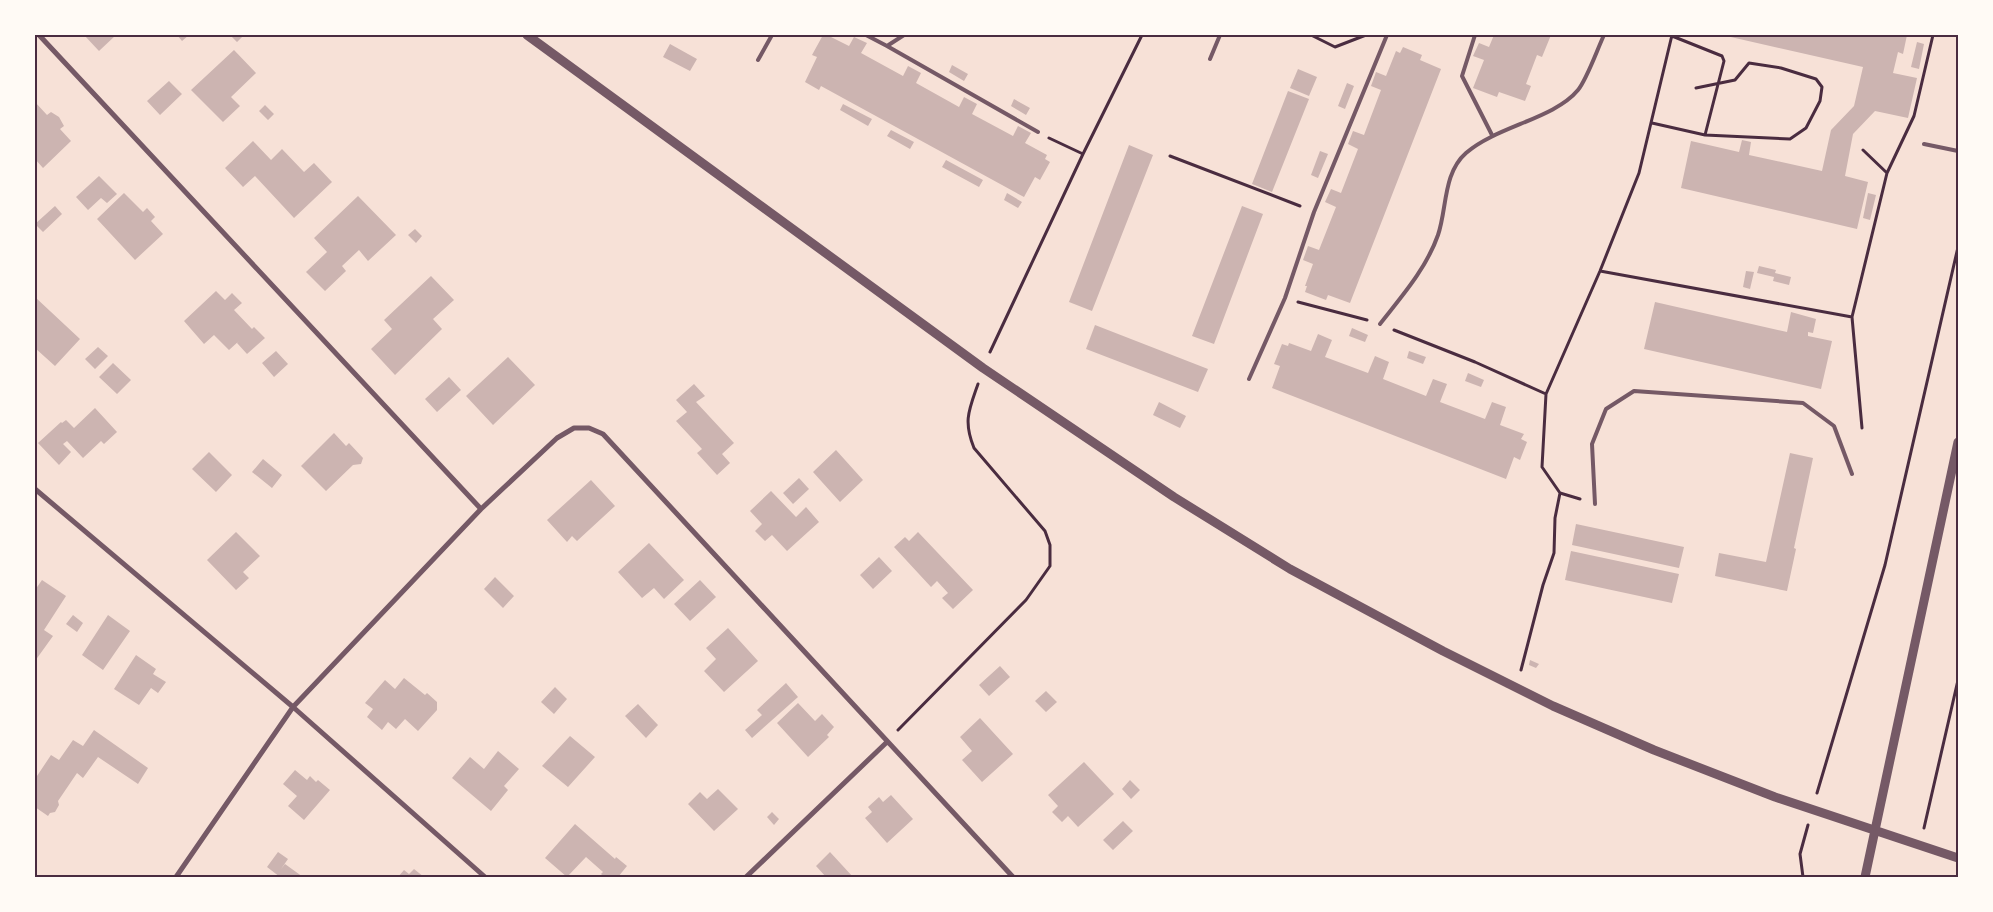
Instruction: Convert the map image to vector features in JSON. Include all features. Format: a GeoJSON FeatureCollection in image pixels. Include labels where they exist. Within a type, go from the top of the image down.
{"type":"FeatureCollection","features":[{"type":"Feature","properties":{"kind":"street"},"geometry":{"type":"LineString","coordinates":[[39,35],[481,509]]}},
{"type":"Feature","properties":{"kind":"street"},"geometry":{"type":"LineString","coordinates":[[527,35],[983,368],[1174,497],[1290,569],[1402,630],[1553,706],[1654,750],[1812,811],[1958,858]]}},
{"type":"Feature","properties":{"kind":"street"},"geometry":{"type":"LineString","coordinates":[[176,877],[293,707],[481,509],[557,438],[574,428],[589,428],[603,434],[1013,877]]}},
{"type":"Feature","properties":{"kind":"street"},"geometry":{"type":"LineString","coordinates":[[1865,877],[1958,442]]}},
{"type":"Feature","properties":{"kind":"street"},"geometry":{"type":"LineString","coordinates":[[35,489],[293,707],[485,877]]}},
{"type":"Feature","properties":{"kind":"street"},"geometry":{"type":"LineString","coordinates":[[746,877],[887,742]]}},
{"type":"Feature","properties":{"kind":"lane"},"geometry":{"type":"LineString","coordinates":[[758,60],[772,35]]}},
{"type":"Feature","properties":{"kind":"lane"},"geometry":{"type":"LineString","coordinates":[[866,35],[1038,132]]}},
{"type":"Feature","properties":{"kind":"lane"},"geometry":{"type":"LineString","coordinates":[[887,46],[904,35]]}},
{"type":"Feature","properties":{"kind":"lane"},"geometry":{"type":"LineString","coordinates":[[1210,59],[1220,35]]}},
{"type":"Feature","properties":{"kind":"lane"},"geometry":{"type":"LineString","coordinates":[[1249,379],[1285,298],[1314,212],[1387,35]]}},
{"type":"Feature","properties":{"kind":"lane"},"geometry":{"type":"LineString","coordinates":[[1475,35],[1462,76],[1492,135]]}},
{"type":"Feature","properties":{"kind":"lane"},"geometry":{"type":"LineString","coordinates":[[1380,324],[1423,268],[1438,234],[1451,174],[1464,154],[1492,135],[1565,104],[1579,89],[1604,35]]}},
{"type":"Feature","properties":{"kind":"lane"},"geometry":{"type":"LineString","coordinates":[[1924,144],[1958,152]]}},
{"type":"Feature","properties":{"kind":"lane"},"geometry":{"type":"LineString","coordinates":[[1595,504],[1592,444],[1606,409],[1634,391],[1803,403],[1834,426],[1852,474]]}},
{"type":"Feature","properties":{"kind":"path"},"geometry":{"type":"LineString","coordinates":[[887,742],[1026,600],[1050,566],[1050,545],[1045,531],[974,448],[969,436],[967,416],[983,368],[1083,154],[1142,35]]}},
{"type":"Feature","properties":{"kind":"path"},"geometry":{"type":"LineString","coordinates":[[1311,35],[1335,48],[1366,35]]}},
{"type":"Feature","properties":{"kind":"path"},"geometry":{"type":"LineString","coordinates":[[1595,504],[1560,494],[1542,467],[1546,394],[1600,270],[1639,173],[1672,35],[1722,56],[1724,61],[1705,135]]}},
{"type":"Feature","properties":{"kind":"path"},"geometry":{"type":"LineString","coordinates":[[1862,428],[1852,317],[1887,173],[1914,116],[1933,35]]}},
{"type":"Feature","properties":{"kind":"path"},"geometry":{"type":"LineString","coordinates":[[1652,123],[1705,135],[1790,139],[1806,128],[1820,102],[1822,87],[1816,79],[1780,68],[1749,63],[1735,80],[1696,88]]}},
{"type":"Feature","properties":{"kind":"path"},"geometry":{"type":"LineString","coordinates":[[1038,132],[1083,154]]}},
{"type":"Feature","properties":{"kind":"path"},"geometry":{"type":"LineString","coordinates":[[1863,150],[1887,173]]}},
{"type":"Feature","properties":{"kind":"path"},"geometry":{"type":"LineString","coordinates":[[1170,156],[1314,212]]}},
{"type":"Feature","properties":{"kind":"path"},"geometry":{"type":"LineString","coordinates":[[1803,877],[1800,854],[1885,565],[1958,247]]}},
{"type":"Feature","properties":{"kind":"path"},"geometry":{"type":"LineString","coordinates":[[1600,270],[1852,317]]}},
{"type":"Feature","properties":{"kind":"path"},"geometry":{"type":"LineString","coordinates":[[1285,298],[1380,324],[1475,362],[1546,394]]}},
{"type":"Feature","properties":{"kind":"path"},"geometry":{"type":"LineString","coordinates":[[1513,686],[1524,664],[1543,586],[1554,553],[1555,518],[1560,494]]}},
{"type":"Feature","properties":{"kind":"path"},"geometry":{"type":"LineString","coordinates":[[1919,846],[1958,680]]}},
{"type":"Feature","properties":{"kind":"building"},"geometry":{"type":"Polygon","coordinates":[[[84,35],[116,35],[99,51],[84,35]]]}},
{"type":"Feature","properties":{"kind":"building"},"geometry":{"type":"Polygon","coordinates":[[[177,35],[189,35],[182,41],[177,35]]]}},
{"type":"Feature","properties":{"kind":"building"},"geometry":{"type":"Polygon","coordinates":[[[230,35],[244,35],[237,42],[230,35]]]}},
{"type":"Feature","properties":{"kind":"building"},"geometry":{"type":"Polygon","coordinates":[[[823,35],[849,46],[854,37],[867,43],[861,53],[903,76],[908,66],[921,73],[916,83],[959,107],[964,97],[977,104],[972,114],[1013,136],[1018,126],[1031,133],[1025,143],[1047,155],[1045,159],[1050,162],[1040,180],[1035,177],[1024,197],[821,86],[819,90],[805,82],[817,57],[812,55],[823,35]]]}},
{"type":"Feature","properties":{"kind":"building"},"geometry":{"type":"Polygon","coordinates":[[[1494,35],[1551,35],[1542,57],[1537,55],[1526,84],[1531,86],[1525,101],[1499,92],[1497,97],[1473,88],[1484,60],[1473,56],[1479,43],[1489,47],[1494,35]]]}},
{"type":"Feature","properties":{"kind":"building"},"geometry":{"type":"Polygon","coordinates":[[[1722,35],[1907,35],[1903,54],[1898,52],[1893,73],[1917,78],[1908,118],[1875,111],[1853,134],[1845,176],[1868,182],[1857,229],[1681,188],[1691,141],[1739,152],[1742,140],[1751,142],[1749,155],[1822,171],[1831,130],[1854,106],[1863,67],[1722,35]]]}},
{"type":"Feature","properties":{"kind":"building"},"geometry":{"type":"Polygon","coordinates":[[[1917,42],[1924,44],[1919,69],[1911,67],[1917,42]]]}},
{"type":"Feature","properties":{"kind":"building"},"geometry":{"type":"Polygon","coordinates":[[[670,44],[697,59],[690,71],[663,57],[670,44]]]}},
{"type":"Feature","properties":{"kind":"building"},"geometry":{"type":"Polygon","coordinates":[[[1403,47],[1422,55],[1420,60],[1441,69],[1350,303],[1328,295],[1326,300],[1305,292],[1307,286],[1305,286],[1313,264],[1303,260],[1308,246],[1319,250],[1336,207],[1325,202],[1331,189],[1341,193],[1358,149],[1348,144],[1353,131],[1364,135],[1381,90],[1371,86],[1376,72],[1386,76],[1396,51],[1400,53],[1403,47]]]}},
{"type":"Feature","properties":{"kind":"building"},"geometry":{"type":"Polygon","coordinates":[[[234,50],[256,73],[231,97],[240,106],[223,122],[191,90],[234,50]]]}},
{"type":"Feature","properties":{"kind":"building"},"geometry":{"type":"Polygon","coordinates":[[[952,65],[968,74],[964,81],[949,72],[952,65]]]}},
{"type":"Feature","properties":{"kind":"building"},"geometry":{"type":"Polygon","coordinates":[[[1298,69],[1317,77],[1309,96],[1290,88],[1298,69]]]}},
{"type":"Feature","properties":{"kind":"building"},"geometry":{"type":"Polygon","coordinates":[[[169,81],[182,94],[160,115],[147,101],[169,81]]]}},
{"type":"Feature","properties":{"kind":"building"},"geometry":{"type":"Polygon","coordinates":[[[1347,83],[1354,86],[1345,109],[1338,106],[1347,83]]]}},
{"type":"Feature","properties":{"kind":"building"},"geometry":{"type":"Polygon","coordinates":[[[1288,91],[1309,99],[1272,192],[1252,184],[1288,91]]]}},
{"type":"Feature","properties":{"kind":"building"},"geometry":{"type":"Polygon","coordinates":[[[1014,99],[1030,108],[1026,115],[1011,106],[1014,99]]]}},
{"type":"Feature","properties":{"kind":"building"},"geometry":{"type":"Polygon","coordinates":[[[35,102],[47,115],[51,112],[59,117],[64,126],[60,129],[71,141],[43,168],[35,159],[35,102]]]}},
{"type":"Feature","properties":{"kind":"building"},"geometry":{"type":"Polygon","coordinates":[[[843,104],[872,119],[868,126],[840,110],[843,104]]]}},
{"type":"Feature","properties":{"kind":"building"},"geometry":{"type":"Polygon","coordinates":[[[265,105],[274,114],[268,120],[259,111],[265,105]]]}},
{"type":"Feature","properties":{"kind":"building"},"geometry":{"type":"Polygon","coordinates":[[[891,130],[914,142],[910,149],[887,136],[891,130]]]}},
{"type":"Feature","properties":{"kind":"building"},"geometry":{"type":"Polygon","coordinates":[[[253,141],[271,160],[282,149],[304,172],[314,163],[332,182],[294,218],[255,176],[243,187],[225,168],[253,141]]]}},
{"type":"Feature","properties":{"kind":"building"},"geometry":{"type":"Polygon","coordinates":[[[1129,145],[1153,155],[1092,311],[1069,302],[1129,145]]]}},
{"type":"Feature","properties":{"kind":"building"},"geometry":{"type":"Polygon","coordinates":[[[1320,151],[1328,154],[1318,178],[1311,175],[1320,151]]]}},
{"type":"Feature","properties":{"kind":"building"},"geometry":{"type":"Polygon","coordinates":[[[946,160],[983,180],[979,187],[942,167],[946,160]]]}},
{"type":"Feature","properties":{"kind":"building"},"geometry":{"type":"Polygon","coordinates":[[[99,176],[117,194],[107,203],[101,198],[88,210],[76,197],[99,176]]]}},
{"type":"Feature","properties":{"kind":"building"},"geometry":{"type":"Polygon","coordinates":[[[124,193],[143,212],[147,208],[155,217],[151,221],[163,234],[135,260],[97,219],[124,193]]]}},
{"type":"Feature","properties":{"kind":"building"},"geometry":{"type":"Polygon","coordinates":[[[1007,193],[1022,202],[1018,208],[1004,200],[1007,193]]]}},
{"type":"Feature","properties":{"kind":"building"},"geometry":{"type":"Polygon","coordinates":[[[1868,193],[1876,195],[1870,220],[1863,218],[1868,193]]]}},
{"type":"Feature","properties":{"kind":"building"},"geometry":{"type":"Polygon","coordinates":[[[358,196],[396,235],[368,261],[359,250],[342,266],[346,271],[325,291],[306,272],[327,252],[314,238],[358,196]]]}},
{"type":"Feature","properties":{"kind":"building"},"geometry":{"type":"Polygon","coordinates":[[[55,206],[62,214],[43,232],[35,224],[55,206]]]}},
{"type":"Feature","properties":{"kind":"building"},"geometry":{"type":"Polygon","coordinates":[[[1242,206],[1263,214],[1214,344],[1192,336],[1242,206]]]}},
{"type":"Feature","properties":{"kind":"building"},"geometry":{"type":"Polygon","coordinates":[[[415,229],[422,236],[416,243],[408,235],[415,229]]]}},
{"type":"Feature","properties":{"kind":"building"},"geometry":{"type":"Polygon","coordinates":[[[1759,266],[1776,270],[1775,273],[1791,277],[1789,285],[1773,281],[1774,277],[1757,273],[1759,266]]]}},
{"type":"Feature","properties":{"kind":"building"},"geometry":{"type":"Polygon","coordinates":[[[1746,271],[1754,272],[1750,289],[1743,287],[1746,271]]]}},
{"type":"Feature","properties":{"kind":"building"},"geometry":{"type":"Polygon","coordinates":[[[431,276],[454,300],[433,319],[442,329],[395,375],[371,349],[392,329],[384,320],[431,276]]]}},
{"type":"Feature","properties":{"kind":"building"},"geometry":{"type":"Polygon","coordinates":[[[216,291],[225,300],[232,293],[242,303],[234,310],[252,329],[254,327],[265,338],[247,354],[237,343],[239,341],[229,350],[214,335],[204,344],[184,321],[216,291]]]}},
{"type":"Feature","properties":{"kind":"building"},"geometry":{"type":"Polygon","coordinates":[[[35,297],[80,339],[55,366],[35,348],[35,297]]]}},
{"type":"Feature","properties":{"kind":"building"},"geometry":{"type":"Polygon","coordinates":[[[1655,302],[1787,332],[1791,312],[1816,319],[1813,333],[1808,332],[1808,336],[1832,341],[1821,389],[1644,349],[1655,302]]]}},
{"type":"Feature","properties":{"kind":"building"},"geometry":{"type":"Polygon","coordinates":[[[1095,325],[1208,369],[1198,392],[1086,349],[1095,325]]]}},
{"type":"Feature","properties":{"kind":"building"},"geometry":{"type":"Polygon","coordinates":[[[1352,328],[1368,335],[1365,342],[1349,336],[1352,328]]]}},
{"type":"Feature","properties":{"kind":"building"},"geometry":{"type":"Polygon","coordinates":[[[1318,334],[1332,340],[1325,357],[1368,373],[1375,356],[1389,362],[1383,379],[1426,396],[1433,379],[1447,384],[1440,402],[1485,419],[1492,402],[1506,407],[1500,425],[1524,434],[1521,439],[1527,442],[1520,460],[1514,457],[1506,479],[1272,388],[1280,366],[1274,364],[1282,344],[1288,346],[1289,343],[1311,351],[1318,334]]]}},
{"type":"Feature","properties":{"kind":"building"},"geometry":{"type":"Polygon","coordinates":[[[98,347],[108,356],[95,369],[85,359],[98,347]]]}},
{"type":"Feature","properties":{"kind":"building"},"geometry":{"type":"Polygon","coordinates":[[[276,351],[288,364],[274,377],[262,363],[276,351]]]}},
{"type":"Feature","properties":{"kind":"building"},"geometry":{"type":"Polygon","coordinates":[[[1409,351],[1426,357],[1423,364],[1407,358],[1409,351]]]}},
{"type":"Feature","properties":{"kind":"building"},"geometry":{"type":"Polygon","coordinates":[[[508,357],[535,385],[493,425],[466,396],[508,357]]]}},
{"type":"Feature","properties":{"kind":"building"},"geometry":{"type":"Polygon","coordinates":[[[113,363],[131,380],[117,394],[99,377],[113,363]]]}},
{"type":"Feature","properties":{"kind":"building"},"geometry":{"type":"Polygon","coordinates":[[[1468,373],[1484,380],[1481,387],[1465,381],[1468,373]]]}},
{"type":"Feature","properties":{"kind":"building"},"geometry":{"type":"Polygon","coordinates":[[[449,377],[461,390],[437,412],[425,399],[449,377]]]}},
{"type":"Feature","properties":{"kind":"building"},"geometry":{"type":"Polygon","coordinates":[[[694,384],[705,396],[696,402],[734,443],[722,454],[730,463],[717,475],[697,453],[702,449],[676,421],[687,412],[676,400],[694,384]]]}},
{"type":"Feature","properties":{"kind":"building"},"geometry":{"type":"Polygon","coordinates":[[[1159,402],[1186,416],[1180,428],[1153,415],[1159,402]]]}},
{"type":"Feature","properties":{"kind":"building"},"geometry":{"type":"Polygon","coordinates":[[[95,408],[117,432],[104,444],[101,441],[83,458],[67,441],[63,444],[71,452],[59,465],[38,443],[61,422],[66,420],[74,428],[95,408]]]}},
{"type":"Feature","properties":{"kind":"building"},"geometry":{"type":"Polygon","coordinates":[[[334,433],[346,446],[349,443],[363,458],[361,464],[353,465],[326,491],[301,466],[334,433]]]}},
{"type":"Feature","properties":{"kind":"building"},"geometry":{"type":"Polygon","coordinates":[[[836,450],[863,480],[840,502],[813,472],[836,450]]]}},
{"type":"Feature","properties":{"kind":"building"},"geometry":{"type":"Polygon","coordinates":[[[209,452],[232,475],[216,492],[192,469],[209,452]]]}},
{"type":"Feature","properties":{"kind":"building"},"geometry":{"type":"Polygon","coordinates":[[[1790,453],[1813,458],[1787,591],[1715,576],[1719,553],[1766,562],[1790,453]]]}},
{"type":"Feature","properties":{"kind":"building"},"geometry":{"type":"Polygon","coordinates":[[[263,459],[282,475],[272,488],[252,472],[263,459]]]}},
{"type":"Feature","properties":{"kind":"building"},"geometry":{"type":"Polygon","coordinates":[[[799,478],[809,489],[793,504],[783,493],[799,478]]]}},
{"type":"Feature","properties":{"kind":"building"},"geometry":{"type":"Polygon","coordinates":[[[591,480],[615,506],[577,541],[572,536],[567,542],[547,520],[591,480]]]}},
{"type":"Feature","properties":{"kind":"building"},"geometry":{"type":"Polygon","coordinates":[[[771,491],[796,517],[806,507],[819,522],[787,551],[772,535],[765,541],[755,531],[762,524],[750,511],[771,491]]]}},
{"type":"Feature","properties":{"kind":"building"},"geometry":{"type":"Polygon","coordinates":[[[1576,524],[1684,547],[1679,568],[1572,545],[1576,524]]]}},
{"type":"Feature","properties":{"kind":"building"},"geometry":{"type":"Polygon","coordinates":[[[236,532],[260,556],[243,572],[249,578],[236,590],[207,560],[236,532]]]}},
{"type":"Feature","properties":{"kind":"building"},"geometry":{"type":"Polygon","coordinates":[[[918,532],[973,590],[953,609],[942,598],[948,593],[937,581],[931,587],[894,547],[905,537],[909,541],[918,532]]]}},
{"type":"Feature","properties":{"kind":"building"},"geometry":{"type":"Polygon","coordinates":[[[649,543],[684,580],[664,599],[654,588],[642,598],[618,572],[649,543]]]}},
{"type":"Feature","properties":{"kind":"building"},"geometry":{"type":"Polygon","coordinates":[[[1571,551],[1679,574],[1672,603],[1565,580],[1571,551]]]}},
{"type":"Feature","properties":{"kind":"building"},"geometry":{"type":"Polygon","coordinates":[[[879,557],[892,571],[873,589],[860,575],[879,557]]]}},
{"type":"Feature","properties":{"kind":"building"},"geometry":{"type":"Polygon","coordinates":[[[495,577],[514,596],[503,608],[484,589],[495,577]]]}},
{"type":"Feature","properties":{"kind":"building"},"geometry":{"type":"Polygon","coordinates":[[[42,580],[66,596],[44,630],[53,636],[35,661],[35,590],[42,580]]]}},
{"type":"Feature","properties":{"kind":"building"},"geometry":{"type":"Polygon","coordinates":[[[700,580],[716,597],[690,621],[674,604],[700,580]]]}},
{"type":"Feature","properties":{"kind":"building"},"geometry":{"type":"Polygon","coordinates":[[[73,615],[83,623],[77,632],[66,624],[73,615]]]}},
{"type":"Feature","properties":{"kind":"building"},"geometry":{"type":"Polygon","coordinates":[[[108,615],[130,631],[103,670],[82,655],[108,615]]]}},
{"type":"Feature","properties":{"kind":"building"},"geometry":{"type":"Polygon","coordinates":[[[728,628],[758,661],[724,692],[704,671],[716,659],[706,648],[728,628]]]}},
{"type":"Feature","properties":{"kind":"building"},"geometry":{"type":"Polygon","coordinates":[[[136,655],[156,669],[153,674],[166,682],[158,693],[151,688],[139,705],[114,689],[136,655]]]}},
{"type":"Feature","properties":{"kind":"building"},"geometry":{"type":"Polygon","coordinates":[[[1530,660],[1539,664],[1536,668],[1529,665],[1530,660]]]}},
{"type":"Feature","properties":{"kind":"building"},"geometry":{"type":"Polygon","coordinates":[[[1000,666],[1010,677],[989,696],[979,685],[1000,666]]]}},
{"type":"Feature","properties":{"kind":"building"},"geometry":{"type":"Polygon","coordinates":[[[404,678],[437,702],[437,710],[418,731],[405,719],[396,729],[388,722],[382,730],[367,717],[373,709],[365,703],[385,680],[395,689],[404,678]]]}},
{"type":"Feature","properties":{"kind":"building"},"geometry":{"type":"Polygon","coordinates":[[[786,683],[798,697],[752,738],[745,730],[762,715],[757,710],[786,683]]]}},
{"type":"Feature","properties":{"kind":"building"},"geometry":{"type":"Polygon","coordinates":[[[555,687],[567,699],[554,714],[541,702],[555,687]]]}},
{"type":"Feature","properties":{"kind":"building"},"geometry":{"type":"Polygon","coordinates":[[[1046,691],[1057,702],[1046,712],[1035,701],[1046,691]]]}},
{"type":"Feature","properties":{"kind":"building"},"geometry":{"type":"Polygon","coordinates":[[[798,703],[815,721],[822,714],[834,727],[827,735],[829,737],[808,757],[777,723],[798,703]]]}},
{"type":"Feature","properties":{"kind":"building"},"geometry":{"type":"Polygon","coordinates":[[[638,704],[658,725],[646,738],[625,716],[638,704]]]}},
{"type":"Feature","properties":{"kind":"building"},"geometry":{"type":"Polygon","coordinates":[[[980,718],[1013,754],[982,782],[962,760],[972,751],[960,737],[980,718]]]}},
{"type":"Feature","properties":{"kind":"building"},"geometry":{"type":"Polygon","coordinates":[[[94,730],[148,768],[138,784],[98,757],[83,778],[77,773],[58,801],[59,805],[55,812],[50,813],[48,816],[35,807],[35,779],[51,755],[59,760],[73,740],[83,746],[94,730]]]}},
{"type":"Feature","properties":{"kind":"building"},"geometry":{"type":"Polygon","coordinates":[[[570,736],[595,757],[568,787],[542,766],[570,736]]]}},
{"type":"Feature","properties":{"kind":"building"},"geometry":{"type":"Polygon","coordinates":[[[498,751],[519,769],[504,786],[508,790],[491,811],[452,778],[470,757],[484,769],[498,751]]]}},
{"type":"Feature","properties":{"kind":"building"},"geometry":{"type":"Polygon","coordinates":[[[1084,762],[1114,794],[1078,827],[1068,816],[1062,822],[1052,812],[1058,806],[1048,795],[1084,762]]]}},
{"type":"Feature","properties":{"kind":"building"},"geometry":{"type":"Polygon","coordinates":[[[295,770],[307,780],[310,776],[316,782],[318,780],[330,790],[304,820],[288,806],[297,796],[283,784],[295,770]]]}},
{"type":"Feature","properties":{"kind":"building"},"geometry":{"type":"Polygon","coordinates":[[[1130,780],[1140,790],[1131,799],[1122,789],[1130,780]]]}},
{"type":"Feature","properties":{"kind":"building"},"geometry":{"type":"Polygon","coordinates":[[[718,789],[738,809],[714,831],[688,804],[700,792],[707,799],[718,789]]]}},
{"type":"Feature","properties":{"kind":"building"},"geometry":{"type":"Polygon","coordinates":[[[891,795],[913,819],[887,843],[865,818],[872,812],[868,807],[879,797],[883,802],[891,795]]]}},
{"type":"Feature","properties":{"kind":"building"},"geometry":{"type":"Polygon","coordinates":[[[772,812],[779,819],[774,825],[767,817],[772,812]]]}},
{"type":"Feature","properties":{"kind":"building"},"geometry":{"type":"Polygon","coordinates":[[[1123,821],[1133,831],[1113,850],[1103,840],[1123,821]]]}},
{"type":"Feature","properties":{"kind":"building"},"geometry":{"type":"Polygon","coordinates":[[[575,824],[615,859],[616,857],[627,866],[618,877],[604,877],[601,874],[603,872],[586,857],[567,877],[545,858],[575,824]]]}},
{"type":"Feature","properties":{"kind":"building"},"geometry":{"type":"Polygon","coordinates":[[[278,852],[288,859],[281,869],[285,864],[303,877],[280,877],[267,867],[278,852]]]}},
{"type":"Feature","properties":{"kind":"building"},"geometry":{"type":"Polygon","coordinates":[[[830,852],[853,877],[826,877],[816,866],[830,852]]]}},
{"type":"Feature","properties":{"kind":"building"},"geometry":{"type":"Polygon","coordinates":[[[414,869],[424,877],[398,877],[404,870],[409,874],[414,869]]]}}]}
